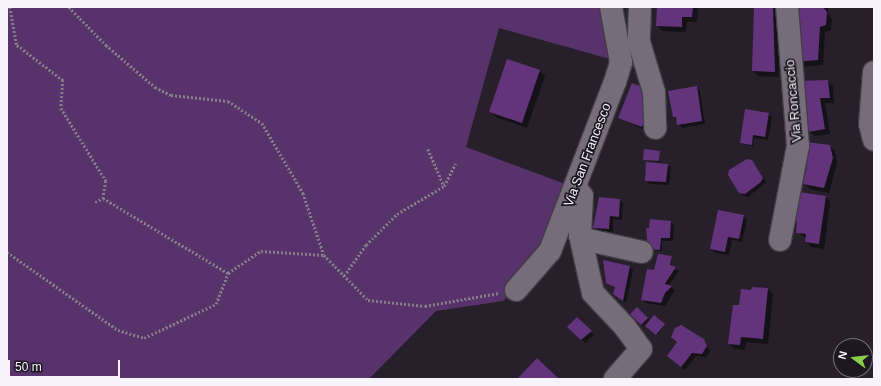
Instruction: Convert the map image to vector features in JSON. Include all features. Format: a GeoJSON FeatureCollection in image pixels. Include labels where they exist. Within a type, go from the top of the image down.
{"type":"FeatureCollection","features":[{"type":"Feature","properties":{"kind":"street","name":"Via San Francesco"},"geometry":{"type":"LineString","coordinates":[[516,290],[550,251],[576,188],[621,62],[611,7]]}},
{"type":"Feature","properties":{"kind":"street"},"geometry":{"type":"LineString","coordinates":[[640,7],[639,42],[654,92],[655,128]]}},
{"type":"Feature","properties":{"kind":"street","name":"Via Roncaccio"},"geometry":{"type":"LineString","coordinates":[[780,240],[798,146],[787,7]]}},
{"type":"Feature","properties":{"kind":"street"},"geometry":{"type":"LineString","coordinates":[[874,72],[870,124],[874,140]]}},
{"type":"Feature","properties":{"kind":"street"},"geometry":{"type":"LineString","coordinates":[[576,188],[582,196],[580,235],[593,293],[625,327],[641,350],[615,379]]}},
{"type":"Feature","properties":{"kind":"street"},"geometry":{"type":"LineString","coordinates":[[580,235],[588,240],[642,252]]}},
{"type":"Feature","properties":{"kind":"path"},"geometry":{"type":"LineString","coordinates":[[10,7],[18,45],[63,80],[61,108],[106,181],[102,198],[95,202]]}},
{"type":"Feature","properties":{"kind":"path"},"geometry":{"type":"LineString","coordinates":[[69,7],[106,45],[155,87],[171,95],[228,101],[262,123],[303,193],[324,255],[368,300],[425,306],[516,290]]}},
{"type":"Feature","properties":{"kind":"path"},"geometry":{"type":"LineString","coordinates":[[428,149],[444,186]]}},
{"type":"Feature","properties":{"kind":"path"},"geometry":{"type":"LineString","coordinates":[[344,276],[366,245],[397,214],[444,186],[455,164]]}},
{"type":"Feature","properties":{"kind":"path"},"geometry":{"type":"LineString","coordinates":[[102,198],[228,273]]}},
{"type":"Feature","properties":{"kind":"path"},"geometry":{"type":"LineString","coordinates":[[7,252],[118,330],[144,338],[216,304],[228,273],[261,251],[324,255]]}},
{"type":"Feature","properties":{"kind":"shaded area"},"geometry":{"type":"Polygon","coordinates":[[[7,7],[611,7],[621,62],[499,28],[466,147],[576,188],[516,290],[503,301],[436,311],[369,379],[7,379],[7,7]]]}},
{"type":"Feature","properties":{"kind":"building"},"geometry":{"type":"Polygon","coordinates":[[[657,7],[693,7],[692,17],[682,17],[682,27],[656,26],[657,7]]]}},
{"type":"Feature","properties":{"kind":"building"},"geometry":{"type":"Polygon","coordinates":[[[754,7],[773,7],[775,72],[752,71],[754,7]]]}},
{"type":"Feature","properties":{"kind":"building"},"geometry":{"type":"Polygon","coordinates":[[[796,7],[823,7],[827,12],[826,25],[820,27],[818,60],[795,62],[796,7]]]}},
{"type":"Feature","properties":{"kind":"building"},"geometry":{"type":"Polygon","coordinates":[[[507,59],[540,70],[522,123],[489,112],[507,59]]]}},
{"type":"Feature","properties":{"kind":"building"},"geometry":{"type":"Polygon","coordinates":[[[828,80],[830,98],[820,98],[825,129],[808,132],[800,81],[828,80]]]}},
{"type":"Feature","properties":{"kind":"building"},"geometry":{"type":"Polygon","coordinates":[[[632,83],[645,88],[648,111],[642,127],[618,118],[632,83]]]}},
{"type":"Feature","properties":{"kind":"building"},"geometry":{"type":"Polygon","coordinates":[[[697,86],[702,121],[677,125],[676,117],[673,117],[668,91],[697,86]]]}},
{"type":"Feature","properties":{"kind":"building"},"geometry":{"type":"Polygon","coordinates":[[[745,109],[769,113],[765,137],[753,135],[752,145],[740,143],[745,109]]]}},
{"type":"Feature","properties":{"kind":"building"},"geometry":{"type":"Polygon","coordinates":[[[806,142],[830,145],[833,158],[824,188],[803,184],[807,166],[805,165],[806,142]]]}},
{"type":"Feature","properties":{"kind":"building"},"geometry":{"type":"Polygon","coordinates":[[[644,149],[660,151],[659,161],[643,160],[644,149]]]}},
{"type":"Feature","properties":{"kind":"building"},"geometry":{"type":"Polygon","coordinates":[[[747,159],[752,160],[763,178],[761,182],[745,194],[739,193],[728,175],[729,170],[747,159]]]}},
{"type":"Feature","properties":{"kind":"building"},"geometry":{"type":"Polygon","coordinates":[[[646,162],[668,164],[666,182],[645,181],[646,162]]]}},
{"type":"Feature","properties":{"kind":"building"},"geometry":{"type":"Polygon","coordinates":[[[799,192],[826,196],[819,244],[805,242],[806,234],[796,233],[797,221],[795,221],[799,192]]]}},
{"type":"Feature","properties":{"kind":"building"},"geometry":{"type":"Polygon","coordinates":[[[599,197],[620,199],[619,217],[610,216],[609,229],[593,228],[599,197]]]}},
{"type":"Feature","properties":{"kind":"building"},"geometry":{"type":"Polygon","coordinates":[[[718,210],[744,215],[739,239],[728,237],[725,252],[710,249],[718,210]]]}},
{"type":"Feature","properties":{"kind":"building"},"geometry":{"type":"Polygon","coordinates":[[[650,219],[671,221],[670,238],[661,238],[660,250],[648,249],[646,228],[649,228],[650,219]]]}},
{"type":"Feature","properties":{"kind":"building"},"geometry":{"type":"Polygon","coordinates":[[[658,254],[672,256],[670,265],[676,267],[665,284],[672,286],[665,293],[661,303],[641,300],[647,269],[654,270],[658,254]]]}},
{"type":"Feature","properties":{"kind":"building"},"geometry":{"type":"Polygon","coordinates":[[[603,260],[630,266],[623,301],[613,294],[615,287],[606,283],[603,260]]]}},
{"type":"Feature","properties":{"kind":"building"},"geometry":{"type":"Polygon","coordinates":[[[752,287],[768,288],[763,339],[741,337],[740,345],[728,344],[733,305],[739,305],[741,289],[751,290],[752,287]]]}},
{"type":"Feature","properties":{"kind":"building"},"geometry":{"type":"Polygon","coordinates":[[[637,307],[648,318],[641,325],[630,314],[637,307]]]}},
{"type":"Feature","properties":{"kind":"building"},"geometry":{"type":"Polygon","coordinates":[[[654,315],[665,324],[656,335],[645,326],[654,315]]]}},
{"type":"Feature","properties":{"kind":"building"},"geometry":{"type":"Polygon","coordinates":[[[577,317],[592,331],[581,340],[567,327],[577,317]]]}},
{"type":"Feature","properties":{"kind":"building"},"geometry":{"type":"Polygon","coordinates":[[[681,325],[704,339],[707,346],[702,354],[692,353],[681,367],[667,356],[677,342],[671,337],[675,328],[681,325]]]}},
{"type":"Feature","properties":{"kind":"building"},"geometry":{"type":"Polygon","coordinates":[[[537,358],[559,379],[517,379],[537,358]]]}}]}
